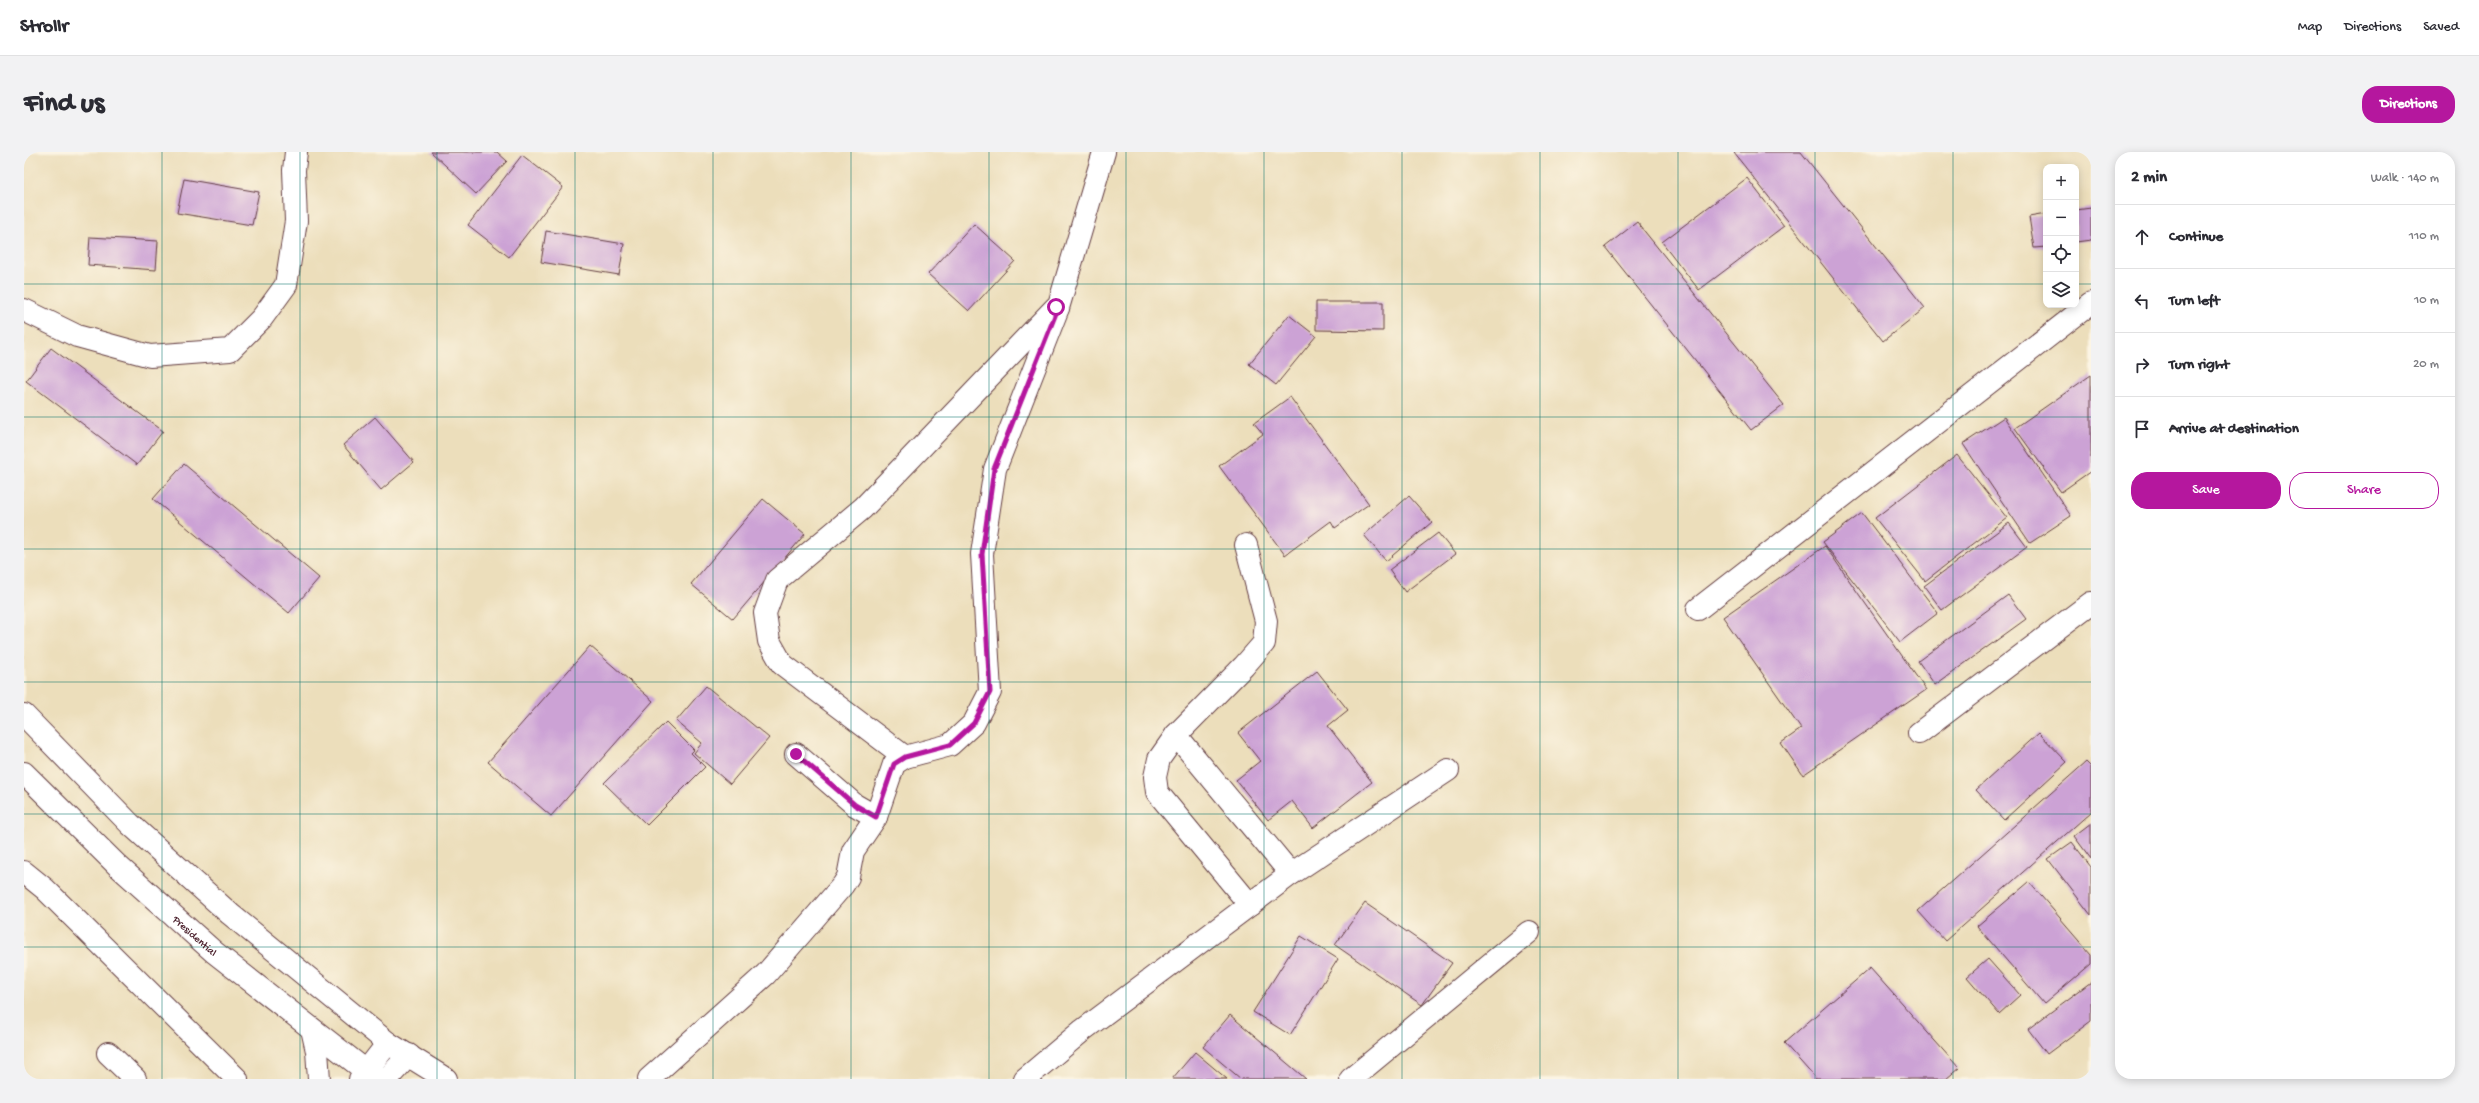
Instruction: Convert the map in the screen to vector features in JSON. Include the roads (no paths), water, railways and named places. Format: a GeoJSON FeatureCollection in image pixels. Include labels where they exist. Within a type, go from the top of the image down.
{"type":"FeatureCollection","features":[{"type":"Feature","properties":{"kind":"street"},"geometry":{"type":"LineString","coordinates":[[24,310],[77,336],[150,356],[230,350],[262,318],[286,285],[296,221],[294,170],[296,152]]}},
{"type":"Feature","properties":{"kind":"street"},"geometry":{"type":"LineString","coordinates":[[648,1079],[766,974],[833,897],[848,877],[853,851],[876,817],[894,764],[905,757],[950,745],[974,723],[990,692],[982,554],[994,469],[1058,308],[1104,152]]}},
{"type":"Feature","properties":{"kind":"street"},"geometry":{"type":"LineString","coordinates":[[1698,609],[2091,303]]}},
{"type":"Feature","properties":{"kind":"street"},"geometry":{"type":"LineString","coordinates":[[905,757],[782,664],[769,641],[765,614],[778,580],[863,508],[1056,307],[1058,308]]}},
{"type":"Feature","properties":{"kind":"street"},"geometry":{"type":"LineString","coordinates":[[1246,546],[1266,621],[1264,643],[1244,666],[1176,735],[1159,759],[1155,777],[1157,792],[1250,905]]}},
{"type":"Feature","properties":{"kind":"street"},"geometry":{"type":"LineString","coordinates":[[1919,733],[2091,603]]}},
{"type":"Feature","properties":{"kind":"street"},"geometry":{"type":"LineString","coordinates":[[24,715],[130,824],[212,898],[388,1043],[446,1079]]}},
{"type":"Feature","properties":{"kind":"street"},"geometry":{"type":"LineString","coordinates":[[1176,735],[1291,874]]}},
{"type":"Feature","properties":{"kind":"street"},"geometry":{"type":"LineString","coordinates":[[796,754],[855,805],[876,817]]}},
{"type":"Feature","properties":{"kind":"street"},"geometry":{"type":"LineString","coordinates":[[1025,1079],[1083,1030],[1291,874],[1448,770]]}},
{"type":"Feature","properties":{"kind":"street","name":"Presidential"},"geometry":{"type":"LineString","coordinates":[[24,773],[118,866],[214,952],[370,1076]]}},
{"type":"Feature","properties":{"kind":"street"},"geometry":{"type":"LineString","coordinates":[[24,872],[45,889],[237,1079]]}},
{"type":"Feature","properties":{"kind":"street"},"geometry":{"type":"LineString","coordinates":[[1351,1079],[1529,932]]}},
{"type":"Feature","properties":{"kind":"street"},"geometry":{"type":"LineString","coordinates":[[312,1029],[317,1051],[319,1079]]}},
{"type":"Feature","properties":{"kind":"street"},"geometry":{"type":"LineString","coordinates":[[370,1076],[388,1043]]}},
{"type":"Feature","properties":{"kind":"street"},"geometry":{"type":"LineString","coordinates":[[108,1053],[135,1079]]}},
{"type":"Feature","properties":{"kind":"street"},"geometry":{"type":"LineString","coordinates":[[387,1079],[409,1055]]}}]}
